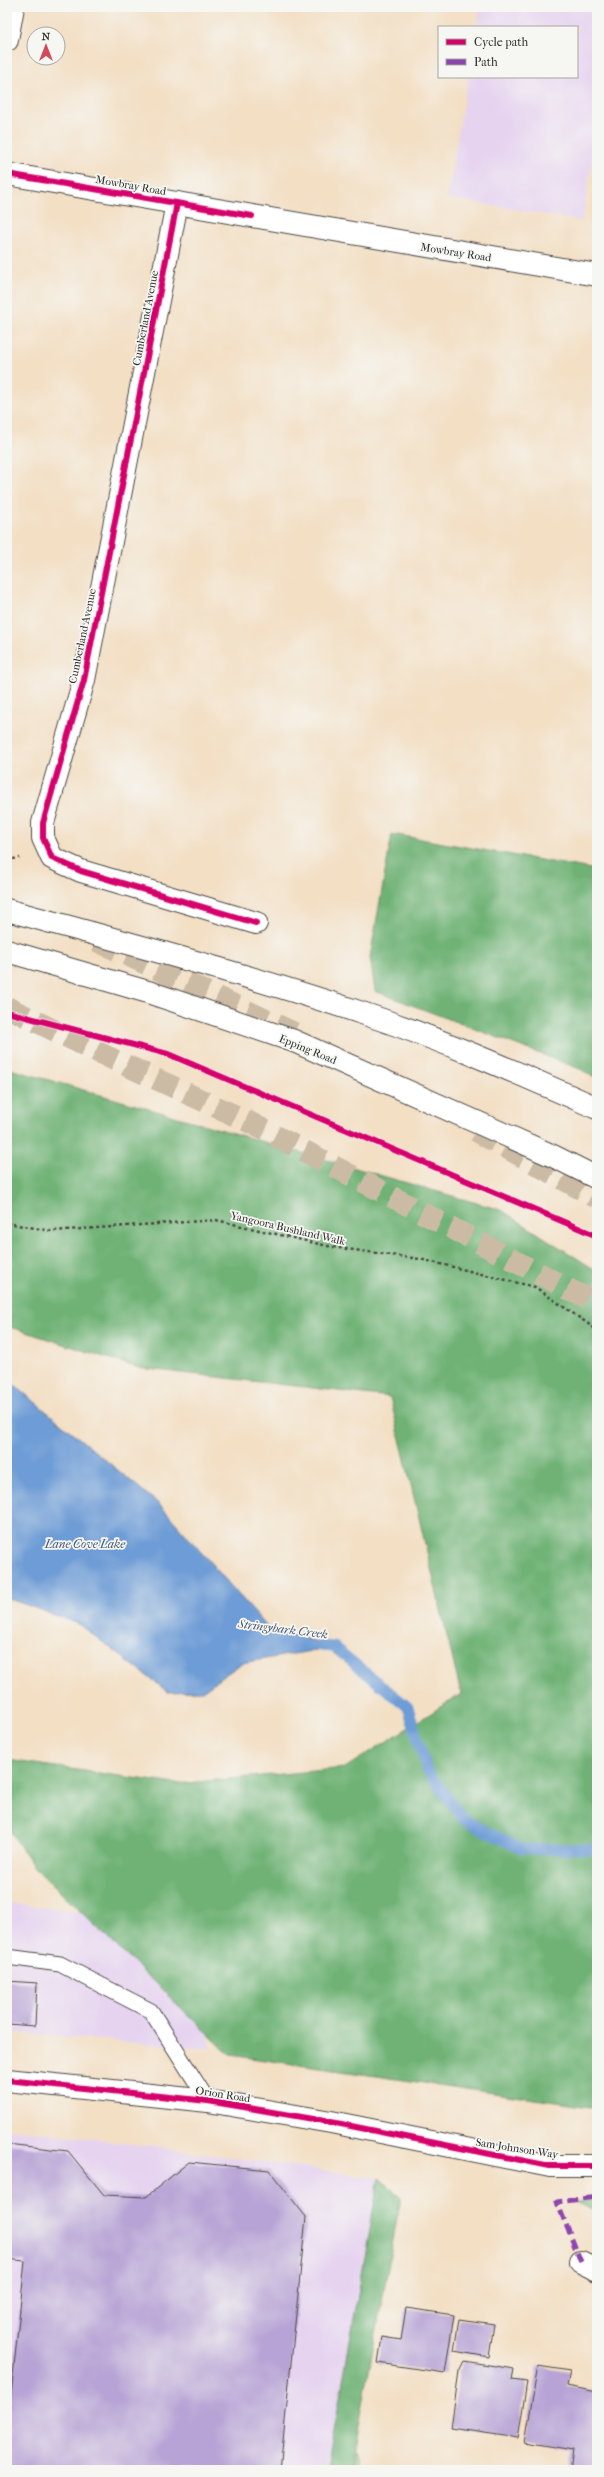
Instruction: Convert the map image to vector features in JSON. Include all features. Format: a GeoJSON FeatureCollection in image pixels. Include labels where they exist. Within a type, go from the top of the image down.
{"type":"FeatureCollection","features":[{"type":"Feature","properties":{"kind":"main road"},"geometry":{"type":"LineString","coordinates":[[7,40],[13,7]]}},
{"type":"Feature","properties":{"kind":"main road","name":"Mowbray Road"},"geometry":{"type":"LineString","coordinates":[[7,174],[597,275]]}},
{"type":"Feature","properties":{"kind":"main road","name":"Cumberland Avenue"},"geometry":{"type":"LineString","coordinates":[[177,203],[84,680],[43,822],[43,838],[52,858],[81,872],[256,923]]}},
{"type":"Feature","properties":{"kind":"main road"},"geometry":{"type":"LineString","coordinates":[[7,910],[212,966],[368,1015],[427,1036],[597,1108]]}},
{"type":"Feature","properties":{"kind":"main road","name":"Epping Road"},"geometry":{"type":"LineString","coordinates":[[7,951],[148,992],[294,1041],[553,1156],[597,1178]]}},
{"type":"Feature","properties":{"kind":"main road","name":"Orion Road"},"geometry":{"type":"LineString","coordinates":[[7,2080],[208,2101],[331,2122],[434,2144]]}},
{"type":"Feature","properties":{"kind":"main road","name":"Sam Johnson Way"},"geometry":{"type":"LineString","coordinates":[[434,2144],[550,2166],[597,2166]]}},
{"type":"Feature","properties":{"kind":"lane"},"geometry":{"type":"LineString","coordinates":[[7,1957],[60,1964],[151,2011],[208,2101]]}},
{"type":"Feature","properties":{"kind":"shaded area"},"geometry":{"type":"Polygon","coordinates":[[[480,7],[597,7],[597,133],[582,221],[447,198],[468,78],[578,78],[578,26],[477,26],[480,7]]]}},
{"type":"Feature","properties":{"kind":"shaded area"},"geometry":{"type":"Polygon","coordinates":[[[7,1903],[189,1925],[211,2049],[7,2032],[7,1903]]]}},
{"type":"Feature","properties":{"kind":"shaded area"},"geometry":{"type":"Polygon","coordinates":[[[7,2129],[111,2141],[379,2178],[327,2470],[7,2470],[7,2129]]]}},
{"type":"Feature","properties":{"kind":"green space"},"geometry":{"type":"Polygon","coordinates":[[[392,834],[597,870],[597,1078],[580,1069],[375,991],[370,957],[392,834]]]}},
{"type":"Feature","properties":{"kind":"green space"},"geometry":{"type":"Polygon","coordinates":[[[7,1068],[501,1210],[597,1271],[597,2108],[230,2055],[33,1866],[7,1826],[7,1760],[176,1784],[345,1768],[461,1694],[390,1397],[139,1368],[7,1326],[7,1068]]]}},
{"type":"Feature","properties":{"kind":"green space"},"geometry":{"type":"Polygon","coordinates":[[[379,2178],[401,2196],[351,2470],[327,2470],[379,2178]]]}},
{"type":"Feature","properties":{"kind":"green space"},"geometry":{"type":"Polygon","coordinates":[[[597,2199],[597,2212],[576,2202],[597,2199]]]}},
{"type":"Feature","properties":{"kind":"green space"},"geometry":{"type":"Polygon","coordinates":[[[356,2451],[362,2470],[352,2470],[356,2451]]]}},
{"type":"Feature","properties":{"kind":"water","name":"Lane Cove Lake"},"geometry":{"type":"Polygon","coordinates":[[[7,1379],[159,1504],[267,1627],[334,1647],[242,1663],[202,1691],[168,1692],[79,1624],[7,1598],[7,1379]]]}},
{"type":"Feature","properties":{"kind":"building"},"geometry":{"type":"Polygon","coordinates":[[[7,1981],[37,1983],[35,2026],[7,2024],[7,1981]]]}},
{"type":"Feature","properties":{"kind":"building"},"geometry":{"type":"Polygon","coordinates":[[[7,2144],[68,2151],[104,2195],[146,2197],[189,2162],[269,2170],[306,2217],[280,2470],[7,2470],[7,2434],[25,2261],[7,2259],[7,2144]]]}},
{"type":"Feature","properties":{"kind":"building"},"geometry":{"type":"Polygon","coordinates":[[[406,2308],[454,2315],[445,2373],[378,2363],[382,2337],[401,2340],[406,2308]]]}},
{"type":"Feature","properties":{"kind":"building"},"geometry":{"type":"Polygon","coordinates":[[[459,2319],[494,2324],[489,2357],[454,2351],[459,2319]]]}},
{"type":"Feature","properties":{"kind":"building"},"geometry":{"type":"Polygon","coordinates":[[[464,2361],[514,2369],[512,2380],[527,2382],[518,2438],[451,2428],[459,2371],[464,2361]]]}},
{"type":"Feature","properties":{"kind":"building"},"geometry":{"type":"Polygon","coordinates":[[[538,2366],[570,2371],[567,2386],[597,2392],[596,2470],[570,2470],[573,2450],[525,2442],[538,2366]]]}},
{"type":"Feature","properties":{"kind":"waterway","name":"Stringybark Creek"},"geometry":{"type":"LineString","coordinates":[[320,1646],[334,1647],[408,1707],[427,1770],[464,1820],[521,1849],[597,1849]]}},
{"type":"Feature","properties":{"kind":"tunnel"},"geometry":{"type":"LineString","coordinates":[[97,941],[294,1033]]}},
{"type":"Feature","properties":{"kind":"tunnel"},"geometry":{"type":"LineString","coordinates":[[7,1007],[108,1057],[247,1121],[597,1304]]}},
{"type":"Feature","properties":{"kind":"tunnel"},"geometry":{"type":"LineString","coordinates":[[476,1131],[597,1198]]}},
{"type":"Feature","properties":{"kind":"marked path"},"geometry":{"type":"LineString","coordinates":[[581,2262],[557,2202],[597,2197]]}},
{"type":"Feature","properties":{"kind":"cycle path"},"geometry":{"type":"LineString","coordinates":[[7,174],[252,216]]}},
{"type":"Feature","properties":{"kind":"cycle path"},"geometry":{"type":"LineString","coordinates":[[177,203],[84,680],[43,823],[43,838],[52,858],[81,871],[256,923]]}},
{"type":"Feature","properties":{"kind":"cycle path"},"geometry":{"type":"LineString","coordinates":[[7,1012],[168,1054],[597,1236]]}},
{"type":"Feature","properties":{"kind":"cycle path"},"geometry":{"type":"LineString","coordinates":[[7,2080],[208,2101],[331,2122],[550,2166],[597,2166]]}}]}
